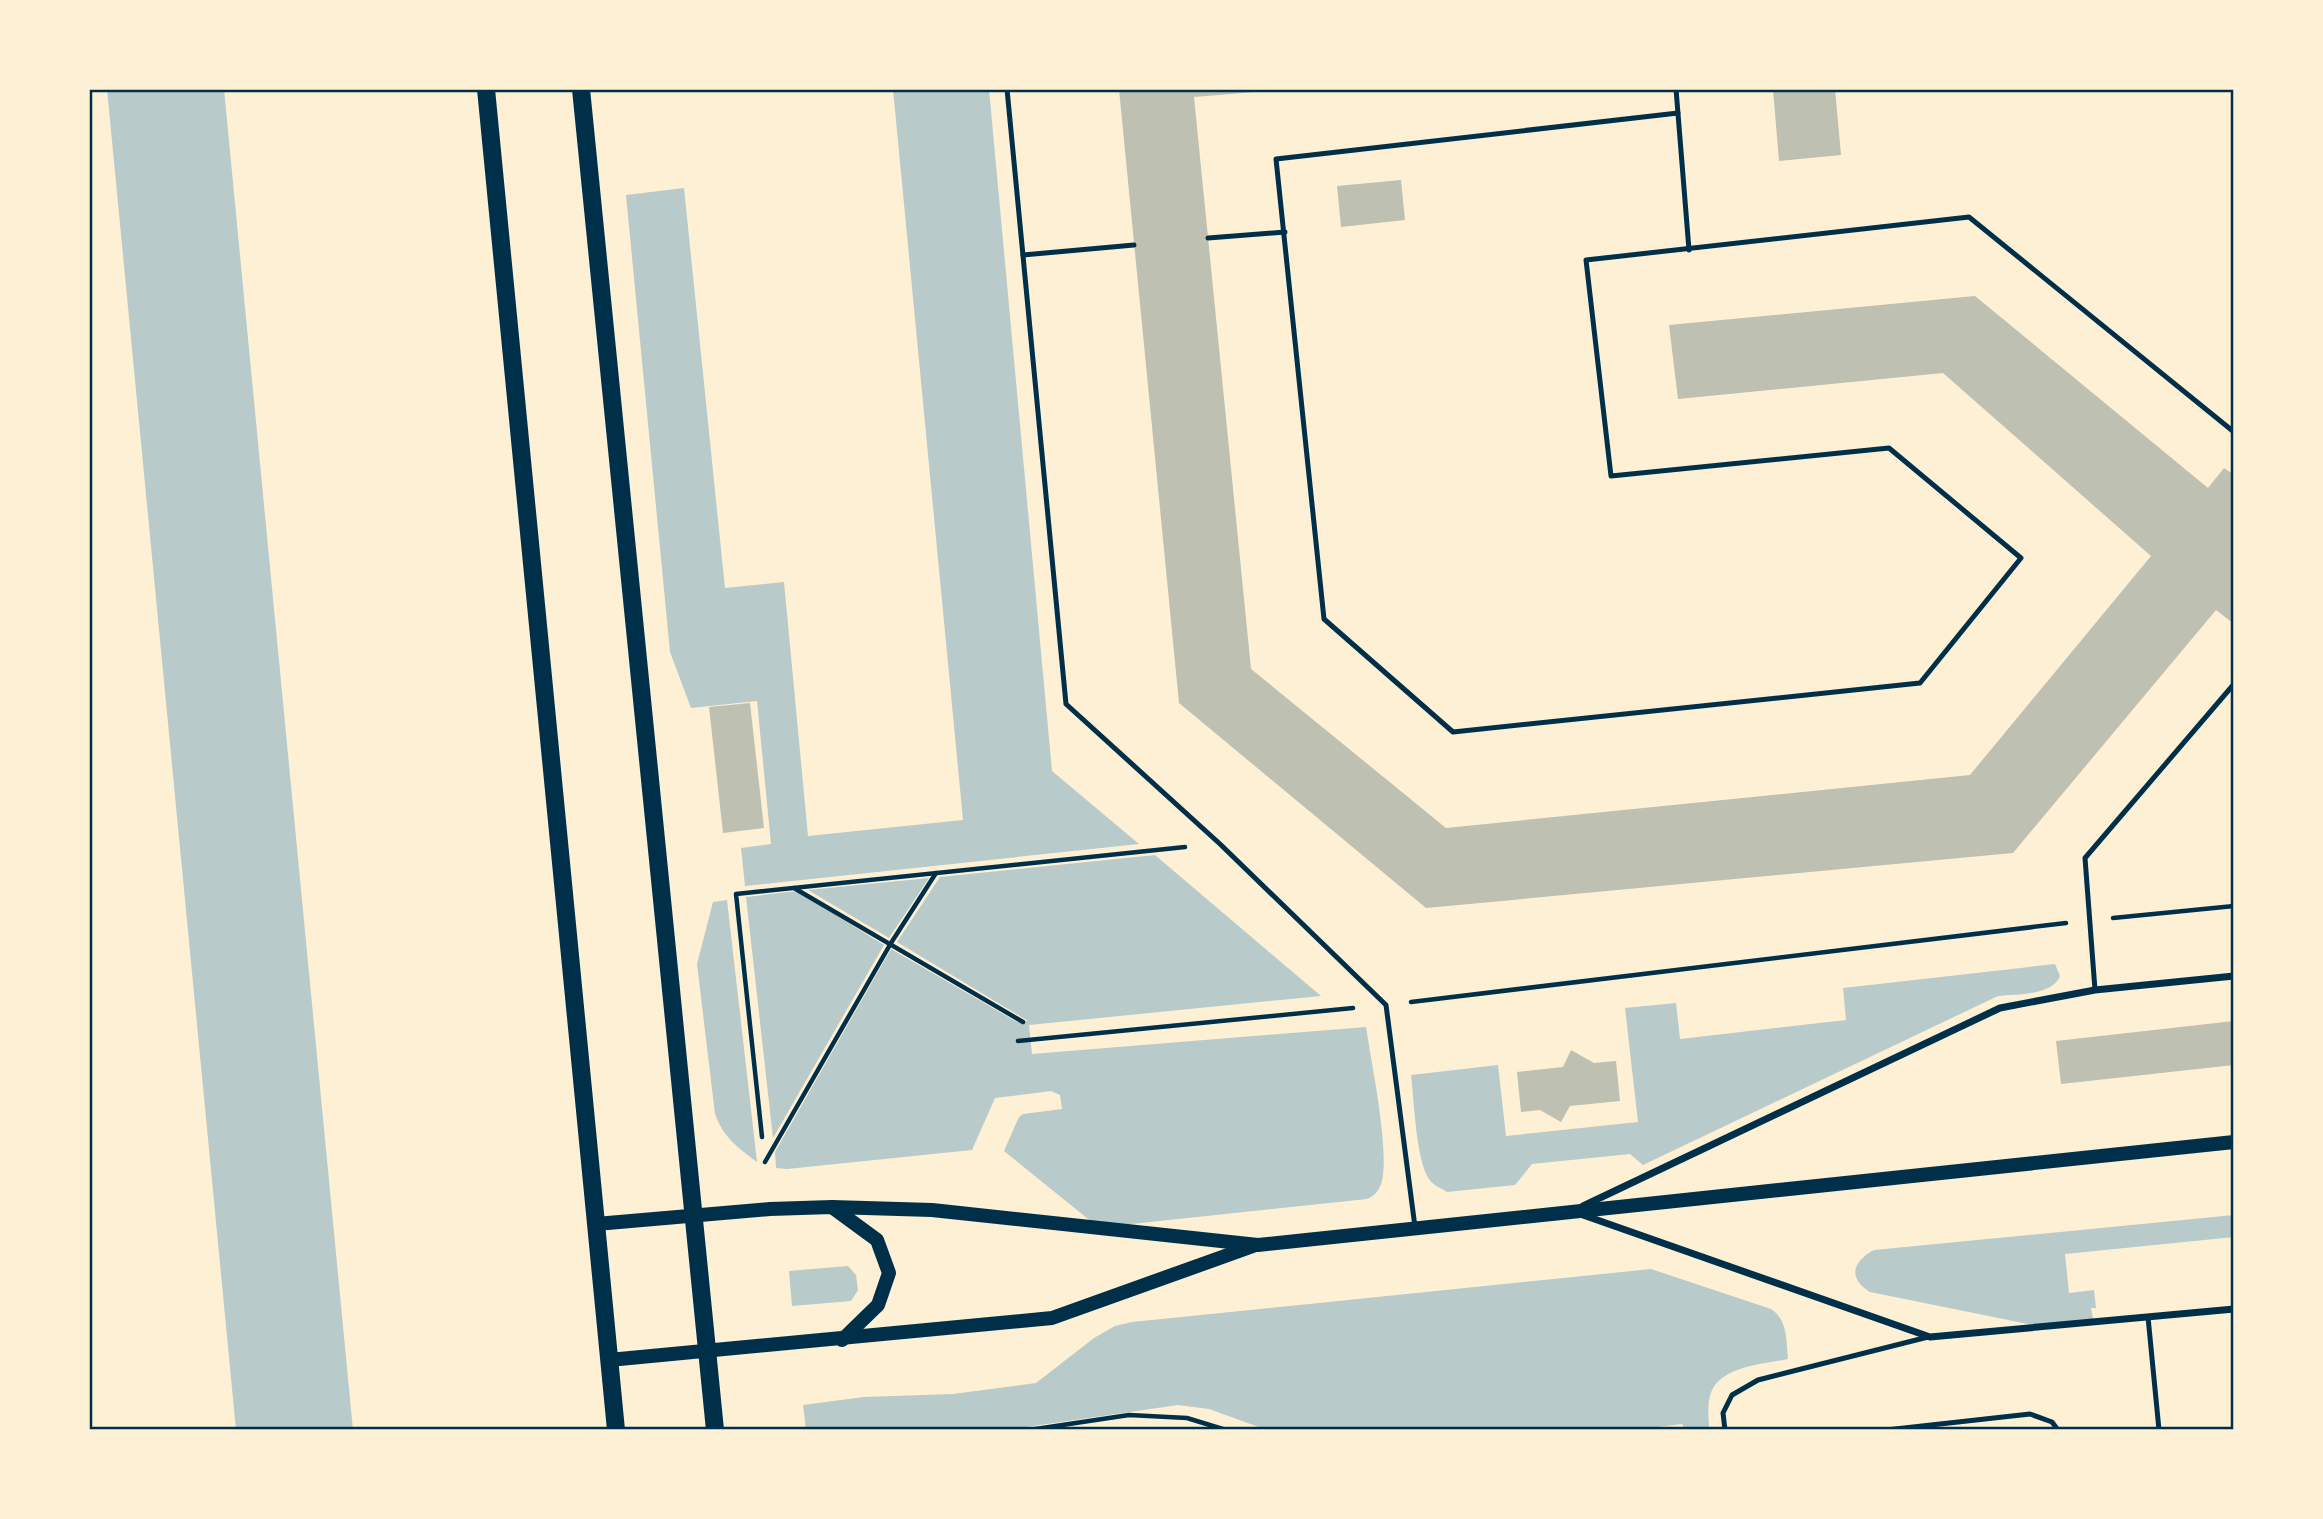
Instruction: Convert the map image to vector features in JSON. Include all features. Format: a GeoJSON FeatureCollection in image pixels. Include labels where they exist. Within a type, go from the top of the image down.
{"type":"FeatureCollection","features":[{"type":"Feature","properties":{"kind":"main road"},"geometry":{"type":"LineString","coordinates":[[486,89],[616,1430]]}},
{"type":"Feature","properties":{"kind":"main road"},"geometry":{"type":"LineString","coordinates":[[581,89],[715,1430]]}},
{"type":"Feature","properties":{"kind":"main road"},"geometry":{"type":"LineString","coordinates":[[596,1224],[694,1214],[832,1207],[932,1210],[1258,1245],[2234,1142]]}},
{"type":"Feature","properties":{"kind":"main road"},"geometry":{"type":"LineString","coordinates":[[832,1207],[877,1240],[889,1273],[878,1305],[842,1340]]}},
{"type":"Feature","properties":{"kind":"main road"},"geometry":{"type":"LineString","coordinates":[[609,1360],[1052,1318],[1258,1245]]}},
{"type":"Feature","properties":{"kind":"street"},"geometry":{"type":"LineString","coordinates":[[1572,1211],[2000,1008],[2095,990],[2234,976]]}},
{"type":"Feature","properties":{"kind":"street"},"geometry":{"type":"LineString","coordinates":[[1572,1211],[1930,1337],[2234,1309]]}},
{"type":"Feature","properties":{"kind":"lane"},"geometry":{"type":"LineString","coordinates":[[1007,89],[1066,704],[1220,844],[1386,1005],[1415,1227]]}},
{"type":"Feature","properties":{"kind":"lane"},"geometry":{"type":"LineString","coordinates":[[1676,89],[1689,250]]}},
{"type":"Feature","properties":{"kind":"lane"},"geometry":{"type":"LineString","coordinates":[[1678,113],[1276,159],[1324,619],[1453,732],[1920,683],[2021,558],[1889,448],[1611,477],[1586,260],[1969,217],[2234,432]]}},
{"type":"Feature","properties":{"kind":"lane"},"geometry":{"type":"LineString","coordinates":[[1208,238],[1285,232]]}},
{"type":"Feature","properties":{"kind":"lane"},"geometry":{"type":"LineString","coordinates":[[1023,255],[1134,245]]}},
{"type":"Feature","properties":{"kind":"lane"},"geometry":{"type":"LineString","coordinates":[[2095,990],[2085,858],[2234,684]]}},
{"type":"Feature","properties":{"kind":"lane"},"geometry":{"type":"LineString","coordinates":[[2148,1317],[2159,1430]]}},
{"type":"Feature","properties":{"kind":"lane"},"geometry":{"type":"LineString","coordinates":[[1725,1430],[1723,1413],[1732,1395],[1758,1380],[1930,1337]]}},
{"type":"Feature","properties":{"kind":"lane"},"geometry":{"type":"LineString","coordinates":[[1886,1430],[2030,1414],[2052,1422],[2058,1430]]}},
{"type":"Feature","properties":{"kind":"path"},"geometry":{"type":"LineString","coordinates":[[762,1137],[736,894],[1220,844]]}},
{"type":"Feature","properties":{"kind":"path"},"geometry":{"type":"LineString","coordinates":[[765,1162],[891,943],[937,873]]}},
{"type":"Feature","properties":{"kind":"path"},"geometry":{"type":"LineString","coordinates":[[794,888],[1023,1021]]}},
{"type":"Feature","properties":{"kind":"path"},"geometry":{"type":"LineString","coordinates":[[1018,1041],[1386,1005],[2089,920],[2234,906]]}},
{"type":"Feature","properties":{"kind":"path"},"geometry":{"type":"LineString","coordinates":[[1029,1430],[1129,1415],[1187,1418],[1226,1430]]}},
{"type":"Feature","properties":{"kind":"shaded area"},"geometry":{"type":"Polygon","coordinates":[[[107,89],[224,89],[353,1430],[236,1430],[107,89]]]}},
{"type":"Feature","properties":{"kind":"shaded area"},"geometry":{"type":"Polygon","coordinates":[[[893,89],[989,89],[1052,771],[1139,844],[745,886],[741,848],[771,844],[757,701],[691,708],[670,652],[626,195],[684,188],[725,588],[784,582],[808,836],[963,820],[893,89]]]}},
{"type":"Feature","properties":{"kind":"shaded area"},"geometry":{"type":"Polygon","coordinates":[[[1155,855],[1321,996],[1029,1025],[1032,1054],[1366,1027],[1384,1152],[1381,1184],[1374,1195],[1367,1199],[1122,1225],[1093,1223],[1004,1151],[1019,1117],[1023,1114],[1062,1109],[1060,1095],[1051,1091],[995,1098],[972,1150],[776,1168],[775,1152],[891,949],[1017,1022],[1028,1021],[897,942],[940,877],[1155,855]]]}},
{"type":"Feature","properties":{"kind":"shaded area"},"geometry":{"type":"Polygon","coordinates":[[[929,878],[889,938],[808,890],[929,878]]]}},
{"type":"Feature","properties":{"kind":"shaded area"},"geometry":{"type":"Polygon","coordinates":[[[797,891],[884,945],[773,1138],[746,897],[797,891]]]}},
{"type":"Feature","properties":{"kind":"shaded area"},"geometry":{"type":"Polygon","coordinates":[[[727,900],[757,1162],[727,1136],[715,1114],[697,964],[713,902],[727,900]]]}},
{"type":"Feature","properties":{"kind":"shaded area"},"geometry":{"type":"Polygon","coordinates":[[[2055,964],[2060,976],[2056,983],[2042,991],[1998,996],[1643,1165],[1630,1154],[1532,1164],[1515,1185],[1447,1192],[1429,1179],[1421,1158],[1411,1075],[1498,1065],[1506,1136],[1638,1122],[1625,1008],[1676,1003],[1680,1039],[1846,1020],[1843,988],[2055,964]]]}},
{"type":"Feature","properties":{"kind":"shaded area"},"geometry":{"type":"Polygon","coordinates":[[[2234,1215],[2234,1237],[2065,1254],[2069,1293],[2094,1290],[2096,1308],[2091,1308],[2093,1319],[2033,1325],[1870,1292],[1858,1281],[1856,1275],[1857,1264],[1874,1250],[2234,1215]]]}},
{"type":"Feature","properties":{"kind":"shaded area"},"geometry":{"type":"Polygon","coordinates":[[[848,1266],[856,1275],[858,1290],[851,1301],[792,1306],[789,1271],[848,1266]]]}},
{"type":"Feature","properties":{"kind":"shaded area"},"geometry":{"type":"Polygon","coordinates":[[[1651,1269],[1771,1309],[1781,1319],[1788,1359],[1743,1368],[1722,1378],[1714,1386],[1710,1396],[1709,1430],[1686,1430],[1682,1424],[1633,1430],[1267,1430],[1209,1409],[1178,1405],[1006,1430],[806,1430],[803,1405],[864,1397],[953,1394],[1036,1383],[1094,1338],[1115,1326],[1132,1322],[1651,1269]]]}},
{"type":"Feature","properties":{"kind":"building"},"geometry":{"type":"Polygon","coordinates":[[[1119,89],[1267,91],[1194,97],[1251,669],[1446,828],[1970,775],[2151,556],[1943,373],[1678,399],[1669,325],[1975,296],[2208,488],[2224,468],[2234,475],[2234,624],[2216,610],[2013,853],[1426,908],[1179,703],[1119,89]]]}},
{"type":"Feature","properties":{"kind":"building"},"geometry":{"type":"Polygon","coordinates":[[[1773,89],[1835,89],[1841,155],[1779,161],[1773,89]]]}},
{"type":"Feature","properties":{"kind":"building"},"geometry":{"type":"Polygon","coordinates":[[[1401,180],[1405,220],[1341,227],[1337,186],[1401,180]]]}},
{"type":"Feature","properties":{"kind":"building"},"geometry":{"type":"Polygon","coordinates":[[[750,703],[764,828],[723,833],[709,707],[750,703]]]}},
{"type":"Feature","properties":{"kind":"building"},"geometry":{"type":"Polygon","coordinates":[[[2234,1021],[2234,1065],[2061,1084],[2056,1041],[2234,1021]]]}},
{"type":"Feature","properties":{"kind":"building"},"geometry":{"type":"Polygon","coordinates":[[[1571,1050],[1594,1063],[1616,1061],[1620,1101],[1570,1106],[1561,1122],[1540,1110],[1521,1112],[1517,1072],[1563,1067],[1571,1050]]]}}]}
